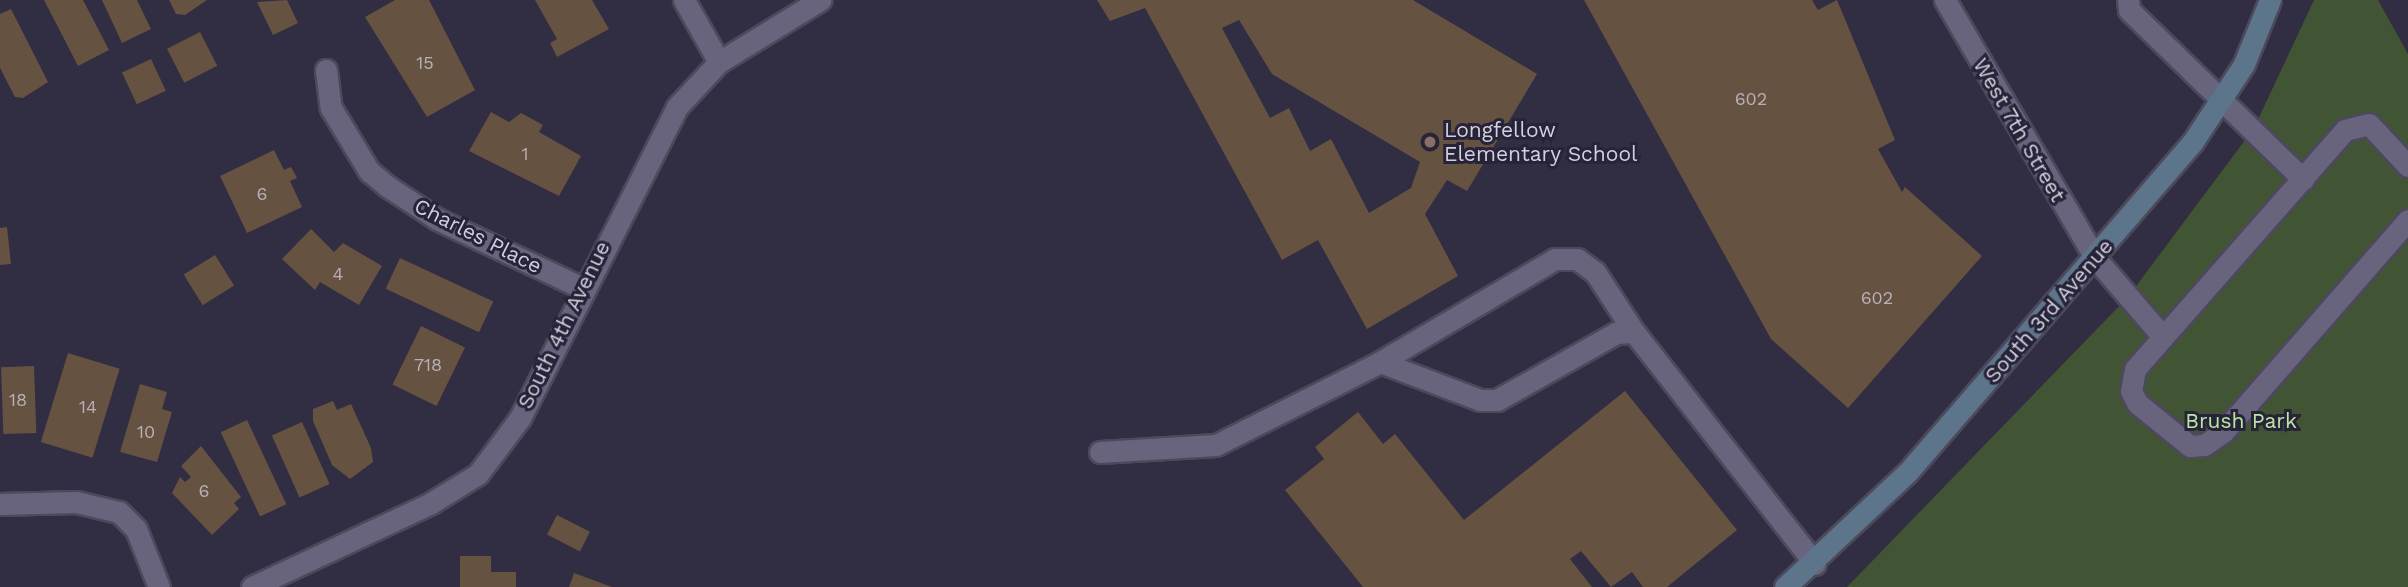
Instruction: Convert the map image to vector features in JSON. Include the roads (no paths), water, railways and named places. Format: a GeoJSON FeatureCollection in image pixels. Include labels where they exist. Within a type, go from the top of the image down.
{"type":"FeatureCollection","features":[{"type":"Feature","properties":{"kind":"street"},"geometry":{"type":"LineString","coordinates":[[684,0],[719,62]]}},
{"type":"Feature","properties":{"kind":"street","name":"South 4th Avenue"},"geometry":{"type":"LineString","coordinates":[[252,587],[431,503],[478,474],[520,418],[580,287],[656,139],[719,62],[820,0]]}},
{"type":"Feature","properties":{"kind":"street","name":"West 7th Street"},"geometry":{"type":"LineString","coordinates":[[1945,0],[2096,259],[2163,337]]}},
{"type":"Feature","properties":{"kind":"street"},"geometry":{"type":"LineString","coordinates":[[2128,0],[2129,10],[2303,179]]}},
{"type":"Feature","properties":{"kind":"street","name":"South 3rd Avenue"},"geometry":{"type":"LineString","coordinates":[[1785,587],[1815,564],[1907,472],[2096,259],[2221,99],[2244,64],[2270,0]]}},
{"type":"Feature","properties":{"kind":"street","name":"Charles Place"},"geometry":{"type":"LineString","coordinates":[[326,70],[331,108],[369,171],[437,219],[580,287]]}},
{"type":"Feature","properties":{"kind":"street"},"geometry":{"type":"LineString","coordinates":[[2408,166],[2369,124],[2345,130],[2135,369],[2131,391],[2190,446],[2204,445],[2223,432],[2408,220]]}},
{"type":"Feature","properties":{"kind":"street"},"geometry":{"type":"LineString","coordinates":[[1100,452],[1216,445],[1380,362],[1555,259],[1577,259],[1595,272],[1634,332],[1815,564]]}},
{"type":"Feature","properties":{"kind":"street"},"geometry":{"type":"LineString","coordinates":[[1380,362],[1480,400],[1497,400],[1616,333],[1634,332]]}},
{"type":"Feature","properties":{"kind":"street"},"geometry":{"type":"LineString","coordinates":[[0,504],[76,502],[119,512],[135,529],[159,587]]}},
{"type":"Feature","properties":{"kind":"place","name":"Longfellow Elementary School"},"geometry":{"type":"Point","coordinates":[1430,142]}},
{"type":"Feature","properties":{"kind":"park label","name":"Brush Park"},"geometry":{"type":"Point","coordinates":[2241,421]}}]}
